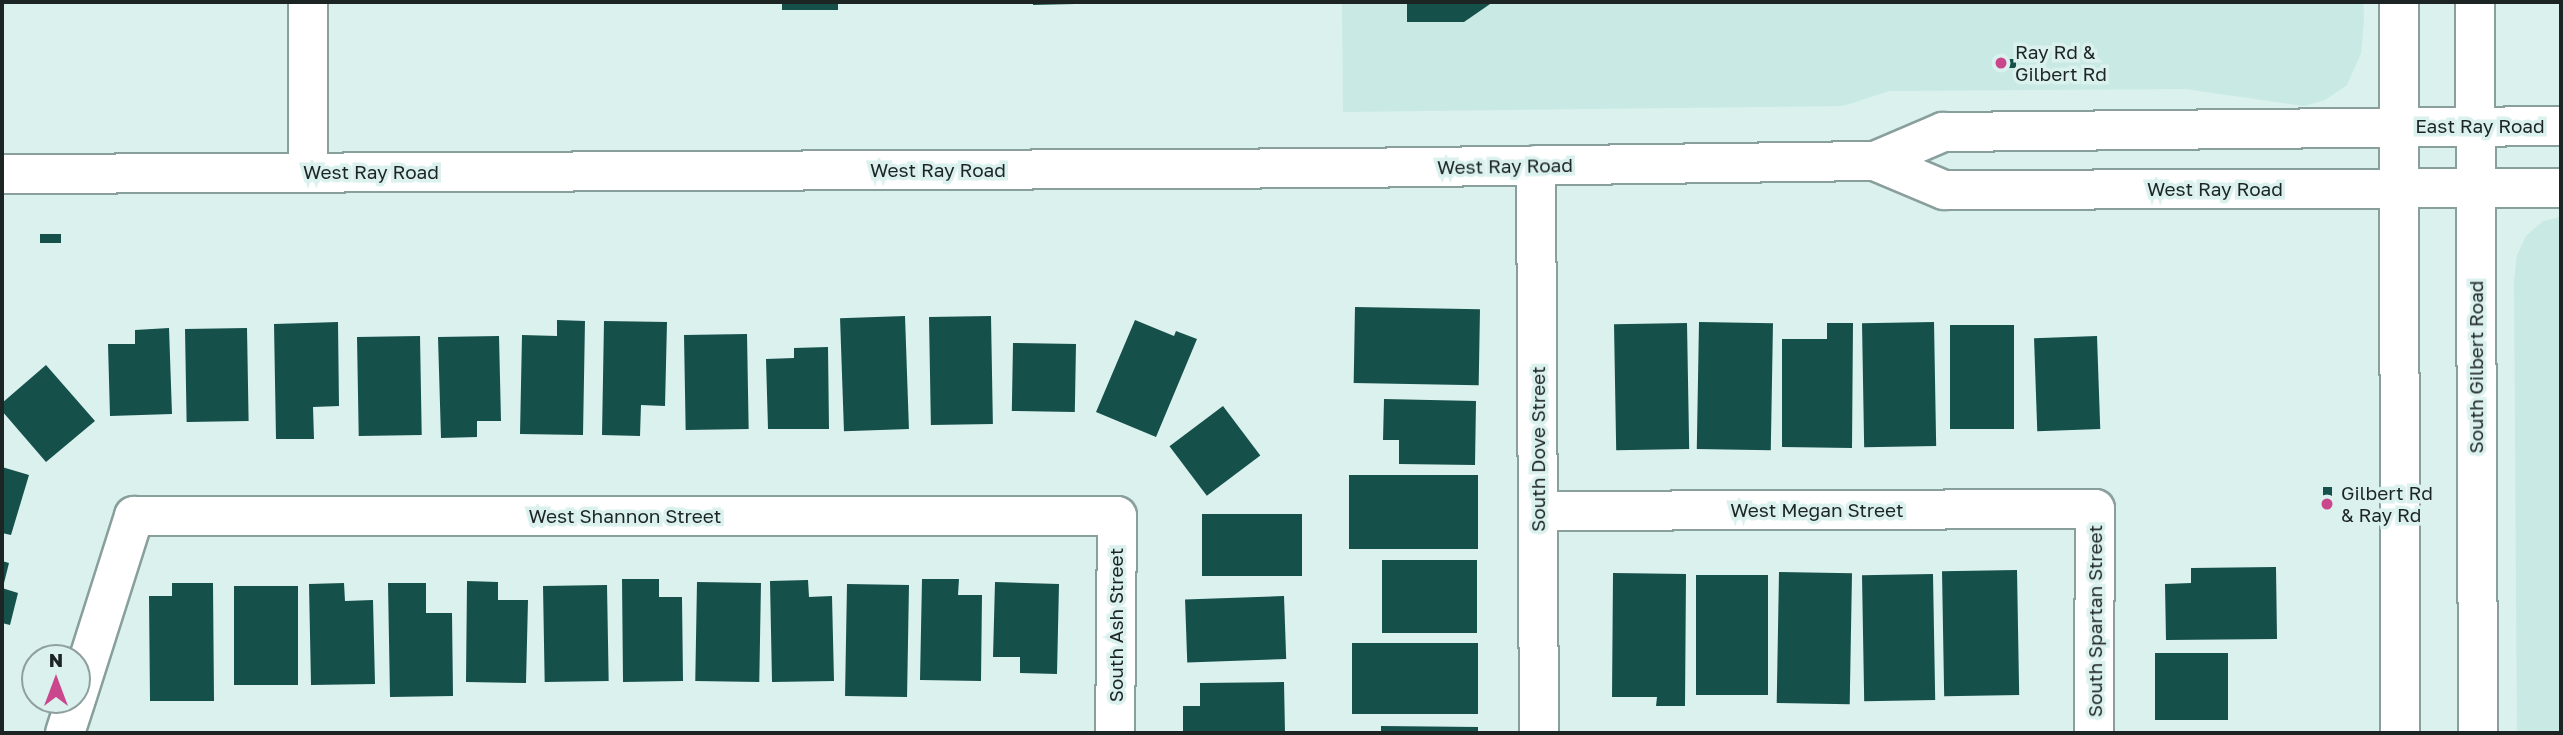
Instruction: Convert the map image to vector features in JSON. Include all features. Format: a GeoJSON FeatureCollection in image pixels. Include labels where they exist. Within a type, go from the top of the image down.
{"type":"FeatureCollection","features":[{"type":"Feature","properties":{"kind":"main road"},"geometry":{"type":"LineString","coordinates":[[308,2],[308,173]]}},
{"type":"Feature","properties":{"kind":"main road"},"geometry":{"type":"LineString","coordinates":[[2399,2],[2400,733]]}},
{"type":"Feature","properties":{"kind":"main road","name":"South Gilbert Road"},"geometry":{"type":"LineString","coordinates":[[2475,2],[2478,733]]}},
{"type":"Feature","properties":{"kind":"main road","name":"West Ray Road"},"geometry":{"type":"LineString","coordinates":[[2,174],[1536,166],[1875,161],[1944,132],[2399,126]]}},
{"type":"Feature","properties":{"kind":"main road","name":"East Ray Road"},"geometry":{"type":"LineString","coordinates":[[2399,126],[2561,126]]}},
{"type":"Feature","properties":{"kind":"main road","name":"West Ray Road"},"geometry":{"type":"LineString","coordinates":[[1875,161],[1944,190],[2561,188]]}},
{"type":"Feature","properties":{"kind":"main road","name":"South Dove Street"},"geometry":{"type":"LineString","coordinates":[[1536,166],[1539,733]]}},
{"type":"Feature","properties":{"kind":"main road","name":"West Megan Street"},"geometry":{"type":"LineString","coordinates":[[1538,511],[2095,509]]}},
{"type":"Feature","properties":{"kind":"main road","name":"South Spartan Street"},"geometry":{"type":"LineString","coordinates":[[2094,733],[2095,509]]}},
{"type":"Feature","properties":{"kind":"main road","name":"West Shannon Street"},"geometry":{"type":"LineString","coordinates":[[91,651],[134,516],[1116,516]]}},
{"type":"Feature","properties":{"kind":"main road","name":"South Ash Street"},"geometry":{"type":"LineString","coordinates":[[1115,733],[1116,516]]}},
{"type":"Feature","properties":{"kind":"main road"},"geometry":{"type":"LineString","coordinates":[[65,733],[71,714]]}},
{"type":"Feature","properties":{"kind":"shaded area"},"geometry":{"type":"Polygon","coordinates":[[[1342,2],[2363,2],[2364,19],[2361,53],[2347,85],[2325,100],[2304,106],[2185,89],[1889,91],[1843,106],[1343,112],[1342,2]]]}},
{"type":"Feature","properties":{"kind":"shaded area"},"geometry":{"type":"Polygon","coordinates":[[[2561,217],[2561,733],[2517,733],[2514,281],[2517,255],[2526,236],[2543,221],[2561,217]]]}},
{"type":"Feature","properties":{"kind":"building"},"geometry":{"type":"Polygon","coordinates":[[[782,2],[838,2],[838,10],[782,10],[782,2]]]}},
{"type":"Feature","properties":{"kind":"building"},"geometry":{"type":"Polygon","coordinates":[[[1033,2],[1075,2],[1075,4],[1033,5],[1033,2]]]}},
{"type":"Feature","properties":{"kind":"building"},"geometry":{"type":"Polygon","coordinates":[[[1407,2],[1493,2],[1464,22],[1407,22],[1407,2]]]}},
{"type":"Feature","properties":{"kind":"building"},"geometry":{"type":"Polygon","coordinates":[[[1994,59],[2016,59],[2016,68],[1994,68],[1994,59]]]}},
{"type":"Feature","properties":{"kind":"building"},"geometry":{"type":"Polygon","coordinates":[[[40,234],[61,234],[61,243],[40,243],[40,234]]]}},
{"type":"Feature","properties":{"kind":"building"},"geometry":{"type":"Polygon","coordinates":[[[1355,307],[1480,309],[1479,385],[1354,383],[1355,307]]]}},
{"type":"Feature","properties":{"kind":"building"},"geometry":{"type":"Polygon","coordinates":[[[905,316],[909,429],[844,431],[840,318],[905,316]]]}},
{"type":"Feature","properties":{"kind":"building"},"geometry":{"type":"Polygon","coordinates":[[[991,316],[993,424],[931,425],[929,317],[991,316]]]}},
{"type":"Feature","properties":{"kind":"building"},"geometry":{"type":"Polygon","coordinates":[[[557,320],[585,321],[583,435],[520,434],[522,335],[557,336],[557,320]]]}},
{"type":"Feature","properties":{"kind":"building"},"geometry":{"type":"Polygon","coordinates":[[[1135,320],[1174,336],[1176,331],[1197,339],[1156,437],[1096,412],[1135,320]]]}},
{"type":"Feature","properties":{"kind":"building"},"geometry":{"type":"Polygon","coordinates":[[[604,321],[667,322],[665,406],[641,405],[640,436],[602,435],[604,321]]]}},
{"type":"Feature","properties":{"kind":"building"},"geometry":{"type":"Polygon","coordinates":[[[338,322],[339,406],[313,407],[314,439],[276,439],[274,324],[338,322]]]}},
{"type":"Feature","properties":{"kind":"building"},"geometry":{"type":"Polygon","coordinates":[[[1699,322],[1773,323],[1771,450],[1697,449],[1699,322]]]}},
{"type":"Feature","properties":{"kind":"building"},"geometry":{"type":"Polygon","coordinates":[[[1934,322],[1936,446],[1864,447],[1862,323],[1934,322]]]}},
{"type":"Feature","properties":{"kind":"building"},"geometry":{"type":"Polygon","coordinates":[[[1687,323],[1689,449],[1616,450],[1614,324],[1687,323]]]}},
{"type":"Feature","properties":{"kind":"building"},"geometry":{"type":"Polygon","coordinates":[[[1827,323],[1853,323],[1852,448],[1782,447],[1782,339],[1827,339],[1827,323]]]}},
{"type":"Feature","properties":{"kind":"building"},"geometry":{"type":"Polygon","coordinates":[[[1950,325],[2014,325],[2014,429],[1950,429],[1950,325]]]}},
{"type":"Feature","properties":{"kind":"building"},"geometry":{"type":"Polygon","coordinates":[[[169,328],[172,414],[110,416],[108,344],[135,344],[135,330],[169,328]]]}},
{"type":"Feature","properties":{"kind":"building"},"geometry":{"type":"Polygon","coordinates":[[[247,328],[249,421],[187,422],[185,329],[247,328]]]}},
{"type":"Feature","properties":{"kind":"building"},"geometry":{"type":"Polygon","coordinates":[[[747,334],[749,429],[686,430],[684,335],[747,334]]]}},
{"type":"Feature","properties":{"kind":"building"},"geometry":{"type":"Polygon","coordinates":[[[420,336],[422,435],[359,436],[357,337],[420,336]]]}},
{"type":"Feature","properties":{"kind":"building"},"geometry":{"type":"Polygon","coordinates":[[[499,336],[501,421],[477,421],[477,437],[441,438],[438,337],[499,336]]]}},
{"type":"Feature","properties":{"kind":"building"},"geometry":{"type":"Polygon","coordinates":[[[2097,336],[2100,429],[2037,431],[2034,338],[2097,336]]]}},
{"type":"Feature","properties":{"kind":"building"},"geometry":{"type":"Polygon","coordinates":[[[1013,343],[1076,344],[1075,412],[1012,411],[1013,343]]]}},
{"type":"Feature","properties":{"kind":"building"},"geometry":{"type":"Polygon","coordinates":[[[828,347],[829,429],[768,429],[766,359],[794,358],[794,348],[828,347]]]}},
{"type":"Feature","properties":{"kind":"building"},"geometry":{"type":"Polygon","coordinates":[[[46,365],[95,421],[46,462],[2,411],[2,403],[46,365]]]}},
{"type":"Feature","properties":{"kind":"building"},"geometry":{"type":"Polygon","coordinates":[[[1384,399],[1476,401],[1475,465],[1399,464],[1399,440],[1383,440],[1384,399]]]}},
{"type":"Feature","properties":{"kind":"building"},"geometry":{"type":"Polygon","coordinates":[[[1223,406],[1260,456],[1207,496],[1169,446],[1223,406]]]}},
{"type":"Feature","properties":{"kind":"building"},"geometry":{"type":"Polygon","coordinates":[[[2,467],[29,475],[11,535],[2,533],[2,467]]]}},
{"type":"Feature","properties":{"kind":"building"},"geometry":{"type":"Polygon","coordinates":[[[1349,475],[1478,475],[1478,549],[1349,549],[1349,475]]]}},
{"type":"Feature","properties":{"kind":"building"},"geometry":{"type":"Polygon","coordinates":[[[2323,487],[2332,487],[2332,508],[2323,508],[2323,487]]]}},
{"type":"Feature","properties":{"kind":"building"},"geometry":{"type":"Polygon","coordinates":[[[1202,514],[1302,514],[1302,576],[1202,576],[1202,514]]]}},
{"type":"Feature","properties":{"kind":"building"},"geometry":{"type":"Polygon","coordinates":[[[1382,560],[1477,560],[1477,633],[1382,633],[1382,560]]]}},
{"type":"Feature","properties":{"kind":"building"},"geometry":{"type":"Polygon","coordinates":[[[2,561],[9,563],[3,587],[2,587],[2,561]]]}},
{"type":"Feature","properties":{"kind":"building"},"geometry":{"type":"Polygon","coordinates":[[[2276,567],[2277,639],[2166,640],[2165,584],[2191,583],[2191,568],[2276,567]]]}},
{"type":"Feature","properties":{"kind":"building"},"geometry":{"type":"Polygon","coordinates":[[[2017,570],[2019,695],[1944,696],[1942,571],[2017,570]]]}},
{"type":"Feature","properties":{"kind":"building"},"geometry":{"type":"Polygon","coordinates":[[[1779,572],[1852,573],[1850,704],[1777,703],[1779,572]]]}},
{"type":"Feature","properties":{"kind":"building"},"geometry":{"type":"Polygon","coordinates":[[[1613,573],[1686,574],[1685,706],[1656,706],[1657,697],[1612,697],[1613,573]]]}},
{"type":"Feature","properties":{"kind":"building"},"geometry":{"type":"Polygon","coordinates":[[[1933,574],[1935,700],[1864,701],[1862,575],[1933,574]]]}},
{"type":"Feature","properties":{"kind":"building"},"geometry":{"type":"Polygon","coordinates":[[[1696,575],[1768,575],[1768,695],[1696,695],[1696,575]]]}},
{"type":"Feature","properties":{"kind":"building"},"geometry":{"type":"Polygon","coordinates":[[[622,579],[659,579],[659,597],[682,597],[683,681],[623,682],[622,579]]]}},
{"type":"Feature","properties":{"kind":"building"},"geometry":{"type":"Polygon","coordinates":[[[922,579],[959,579],[958,595],[982,595],[981,681],[920,680],[922,579]]]}},
{"type":"Feature","properties":{"kind":"building"},"geometry":{"type":"Polygon","coordinates":[[[808,580],[809,597],[832,596],[834,681],[772,682],[770,581],[808,580]]]}},
{"type":"Feature","properties":{"kind":"building"},"geometry":{"type":"Polygon","coordinates":[[[467,581],[498,582],[498,600],[528,600],[526,683],[466,682],[467,581]]]}},
{"type":"Feature","properties":{"kind":"building"},"geometry":{"type":"Polygon","coordinates":[[[697,582],[761,583],[759,682],[695,681],[697,582]]]}},
{"type":"Feature","properties":{"kind":"building"},"geometry":{"type":"Polygon","coordinates":[[[995,582],[1059,584],[1057,674],[1020,673],[1020,657],[993,657],[995,582]]]}},
{"type":"Feature","properties":{"kind":"building"},"geometry":{"type":"Polygon","coordinates":[[[172,583],[213,583],[214,701],[150,701],[149,596],[172,596],[172,583]]]}},
{"type":"Feature","properties":{"kind":"building"},"geometry":{"type":"Polygon","coordinates":[[[344,583],[345,601],[373,600],[375,684],[311,685],[309,584],[344,583]]]}},
{"type":"Feature","properties":{"kind":"building"},"geometry":{"type":"Polygon","coordinates":[[[388,583],[426,583],[426,613],[452,613],[453,696],[390,697],[388,583]]]}},
{"type":"Feature","properties":{"kind":"building"},"geometry":{"type":"Polygon","coordinates":[[[847,584],[909,585],[907,697],[845,696],[847,584]]]}},
{"type":"Feature","properties":{"kind":"building"},"geometry":{"type":"Polygon","coordinates":[[[607,585],[609,681],[545,682],[543,586],[607,585]]]}},
{"type":"Feature","properties":{"kind":"building"},"geometry":{"type":"Polygon","coordinates":[[[234,586],[298,586],[298,685],[234,685],[234,586]]]}},
{"type":"Feature","properties":{"kind":"building"},"geometry":{"type":"Polygon","coordinates":[[[2,588],[18,593],[10,625],[2,623],[2,588]]]}},
{"type":"Feature","properties":{"kind":"building"},"geometry":{"type":"Polygon","coordinates":[[[1284,596],[1286,659],[1187,662],[1185,599],[1284,596]]]}},
{"type":"Feature","properties":{"kind":"building"},"geometry":{"type":"Polygon","coordinates":[[[1352,643],[1478,643],[1478,714],[1352,714],[1352,643]]]}},
{"type":"Feature","properties":{"kind":"building"},"geometry":{"type":"Polygon","coordinates":[[[2155,653],[2228,653],[2228,720],[2155,720],[2155,653]]]}},
{"type":"Feature","properties":{"kind":"building"},"geometry":{"type":"Polygon","coordinates":[[[1284,682],[1285,733],[1183,733],[1183,706],[1200,706],[1200,683],[1284,682]]]}},
{"type":"Feature","properties":{"kind":"building"},"geometry":{"type":"Polygon","coordinates":[[[1381,726],[1478,727],[1478,733],[1381,733],[1381,726]]]}},
{"type":"Feature","properties":{"kind":"place","name":"Ray Rd & Gilbert Rd"},"geometry":{"type":"Point","coordinates":[2001,63]}},
{"type":"Feature","properties":{"kind":"place","name":"Gilbert Rd & Ray Rd"},"geometry":{"type":"Point","coordinates":[2327,504]}}]}
